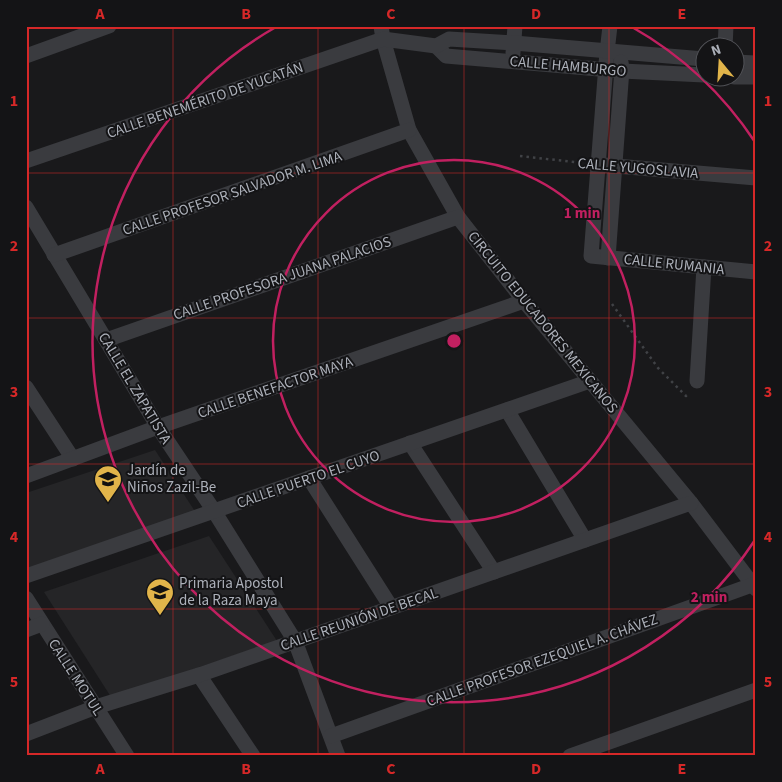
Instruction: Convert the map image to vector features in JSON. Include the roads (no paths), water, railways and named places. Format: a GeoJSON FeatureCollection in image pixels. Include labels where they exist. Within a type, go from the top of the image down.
{"type":"FeatureCollection","features":[{"type":"Feature","properties":{"kind":"street"},"geometry":{"type":"LineString","coordinates":[[26,56],[110,26]]}},
{"type":"Feature","properties":{"kind":"street"},"geometry":{"type":"LineString","coordinates":[[513,62],[516,26]]}},
{"type":"Feature","properties":{"kind":"street"},"geometry":{"type":"LineString","coordinates":[[608,258],[622,71],[613,52],[610,26]]}},
{"type":"Feature","properties":{"kind":"street","name":"CALLE HAMBURGO"},"geometry":{"type":"LineString","coordinates":[[382,33],[436,46],[446,56],[605,70],[694,75]]}},
{"type":"Feature","properties":{"kind":"street","name":"CIRCUITO EDUCADORES MEXICANOS"},"geometry":{"type":"LineString","coordinates":[[382,33],[409,130],[458,216],[524,301],[691,504],[754,587]]}},
{"type":"Feature","properties":{"kind":"street","name":"CALLE BENEMÉRITO DE YUCATÁN"},"geometry":{"type":"LineString","coordinates":[[26,161],[382,33]]}},
{"type":"Feature","properties":{"kind":"street","name":"CALLE HAMBURGO"},"geometry":{"type":"LineString","coordinates":[[436,46],[449,39],[694,59]]}},
{"type":"Feature","properties":{"kind":"street"},"geometry":{"type":"LineString","coordinates":[[598,165],[605,70],[613,52]]}},
{"type":"Feature","properties":{"kind":"street","name":"CALLE PROFESOR SALVADOR M. LIMA"},"geometry":{"type":"LineString","coordinates":[[54,255],[409,130]]}},
{"type":"Feature","properties":{"kind":"street","name":"CALLE YUGOSLAVIA"},"geometry":{"type":"LineString","coordinates":[[598,165],[756,178]]}},
{"type":"Feature","properties":{"kind":"street","name":"CALLE RUMANIA"},"geometry":{"type":"LineString","coordinates":[[598,165],[591,256],[756,272]]}},
{"type":"Feature","properties":{"kind":"street","name":"CALLE EL ZAPATISTA"},"geometry":{"type":"LineString","coordinates":[[26,207],[158,427],[214,511],[295,641],[338,756]]}},
{"type":"Feature","properties":{"kind":"street","name":"CALLE PROFESORA JUANA PALACIOS"},"geometry":{"type":"LineString","coordinates":[[106,340],[458,216]]}},
{"type":"Feature","properties":{"kind":"street"},"geometry":{"type":"LineString","coordinates":[[697,381],[704,267]]}},
{"type":"Feature","properties":{"kind":"street","name":"CALLE BENEFACTOR MAYA"},"geometry":{"type":"LineString","coordinates":[[26,476],[158,427],[524,301]]}},
{"type":"Feature","properties":{"kind":"street","name":"CALLE PUERTO EL CUYO"},"geometry":{"type":"LineString","coordinates":[[26,576],[590,381]]}},
{"type":"Feature","properties":{"kind":"street"},"geometry":{"type":"LineString","coordinates":[[26,387],[73,459]]}},
{"type":"Feature","properties":{"kind":"street"},"geometry":{"type":"LineString","coordinates":[[507,410],[585,540]]}},
{"type":"Feature","properties":{"kind":"street"},"geometry":{"type":"LineString","coordinates":[[410,443],[494,572]]}},
{"type":"Feature","properties":{"kind":"street"},"geometry":{"type":"LineString","coordinates":[[310,478],[391,607]]}},
{"type":"Feature","properties":{"kind":"street","name":"CALLE REUNIÓN DE BECAL"},"geometry":{"type":"LineString","coordinates":[[26,734],[96,707],[199,675],[691,504]]}},
{"type":"Feature","properties":{"kind":"street","name":"CALLE PROFESOR EZEQUIEL A. CHÁVEZ"},"geometry":{"type":"LineString","coordinates":[[331,736],[754,587]]}},
{"type":"Feature","properties":{"kind":"street","name":"CALLE MOTUL"},"geometry":{"type":"LineString","coordinates":[[26,598],[127,756]]}},
{"type":"Feature","properties":{"kind":"street"},"geometry":{"type":"LineString","coordinates":[[26,630],[42,624]]}},
{"type":"Feature","properties":{"kind":"street"},"geometry":{"type":"LineString","coordinates":[[199,675],[254,756]]}},
{"type":"Feature","properties":{"kind":"street"},"geometry":{"type":"LineString","coordinates":[[570,756],[595,752],[756,690]]}},
{"type":"Feature","properties":{"kind":"place","name":"Jardín de Niños Zazil-Be"},"geometry":{"type":"Point","coordinates":[108,503]}},
{"type":"Feature","properties":{"kind":"place","name":"Primaria Apostol de la Raza Maya"},"geometry":{"type":"Point","coordinates":[160,616]}}]}
